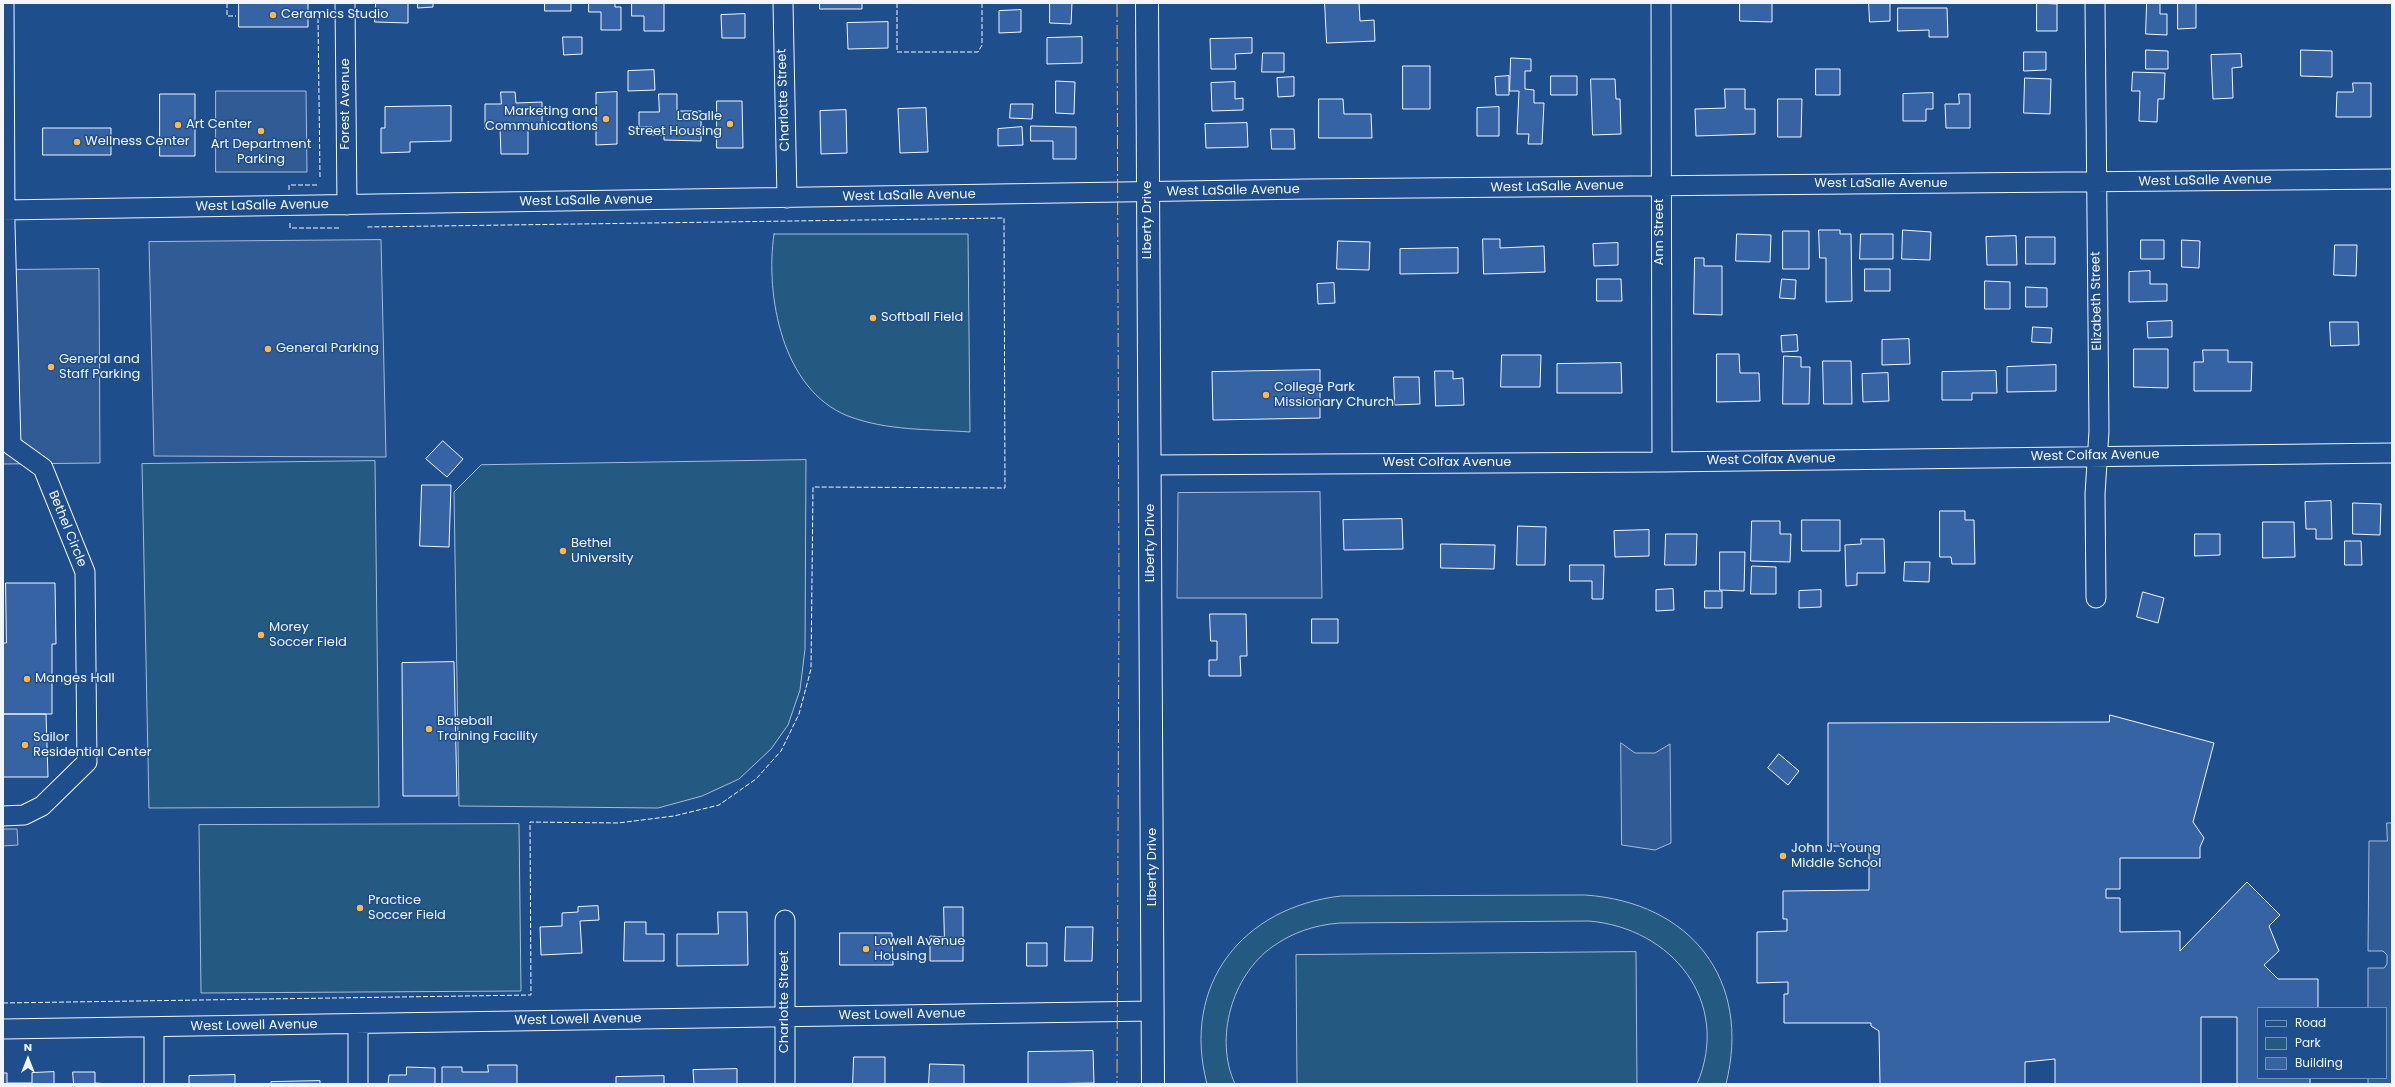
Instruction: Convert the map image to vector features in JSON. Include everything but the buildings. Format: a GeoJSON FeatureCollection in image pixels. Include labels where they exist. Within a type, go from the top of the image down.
{"type":"FeatureCollection","features":[{"type":"Feature","properties":{"kind":"street"},"geometry":{"type":"LineString","coordinates":[[4,3],[4,210]]}},
{"type":"Feature","properties":{"kind":"street","name":"Forest Avenue"},"geometry":{"type":"LineString","coordinates":[[345,3],[347,205]]}},
{"type":"Feature","properties":{"kind":"street","name":"Charlotte Street"},"geometry":{"type":"LineString","coordinates":[[782,3],[788,198]]}},
{"type":"Feature","properties":{"kind":"street","name":"Liberty Drive"},"geometry":{"type":"LineString","coordinates":[[1147,3],[1153,1084]]}},
{"type":"Feature","properties":{"kind":"street","name":"Ann Street"},"geometry":{"type":"LineString","coordinates":[[1660,3],[1662,462]]}},
{"type":"Feature","properties":{"kind":"street","name":"Elizabeth Street"},"geometry":{"type":"LineString","coordinates":[[2095,3],[2099,431],[2096,456],[2096,598]]}},
{"type":"Feature","properties":{"kind":"street","name":"West LaSalle Avenue"},"geometry":{"type":"LineString","coordinates":[[4,210],[1148,192],[2392,179]]}},
{"type":"Feature","properties":{"kind":"street","name":"Bethel Circle"},"geometry":{"type":"LineString","coordinates":[[3,816],[24,815],[42,806],[87,762],[84,572],[43,468],[11,445],[4,210]]}},
{"type":"Feature","properties":{"kind":"street","name":"West Colfax Avenue"},"geometry":{"type":"LineString","coordinates":[[1150,465],[1662,462],[2392,453]]}},
{"type":"Feature","properties":{"kind":"street","name":"Charlotte Street"},"geometry":{"type":"LineString","coordinates":[[785,920],[785,1084]]}},
{"type":"Feature","properties":{"kind":"street","name":"West Lowell Avenue"},"geometry":{"type":"LineString","coordinates":[[3,1029],[154,1028],[1153,1011]]}},
{"type":"Feature","properties":{"kind":"street"},"geometry":{"type":"LineString","coordinates":[[358,1024],[358,1084]]}},
{"type":"Feature","properties":{"kind":"street"},"geometry":{"type":"LineString","coordinates":[[154,1028],[154,1084]]}},
{"type":"Feature","properties":{"kind":"green space","name":"Softball Field"},"geometry":{"type":"Polygon","coordinates":[[[774,234],[968,234],[970,432],[893,427],[863,421],[848,416],[826,403],[807,385],[793,363],[783,338],[776,312],[772,285],[774,234]]]}},
{"type":"Feature","properties":{"kind":"green space"},"geometry":{"type":"Polygon","coordinates":[[[806,460],[805,649],[800,690],[788,725],[771,749],[739,779],[702,796],[658,808],[459,806],[454,492],[481,465],[806,460]]]}},
{"type":"Feature","properties":{"kind":"green space","name":"Morey Soccer Field"},"geometry":{"type":"Polygon","coordinates":[[[375,461],[379,807],[149,808],[142,464],[375,461]]]}},
{"type":"Feature","properties":{"kind":"green space","name":"Practice Soccer Field"},"geometry":{"type":"Polygon","coordinates":[[[519,824],[521,991],[201,993],[199,825],[519,824]]]}},
{"type":"Feature","properties":{"kind":"green space"},"geometry":{"type":"Polygon","coordinates":[[[1585,895],[1623,901],[1655,913],[1683,930],[1705,953],[1721,980],[1730,1012],[1732,1046],[1726,1084],[1697,1084],[1706,1054],[1707,1025],[1700,998],[1687,974],[1669,954],[1646,938],[1619,927],[1589,921],[1340,923],[1322,925],[1296,933],[1272,947],[1258,959],[1246,974],[1237,991],[1227,1028],[1226,1047],[1229,1066],[1235,1084],[1207,1084],[1201,1048],[1203,1014],[1212,984],[1227,957],[1248,934],[1275,916],[1306,903],[1341,896],[1585,895]]]}},
{"type":"Feature","properties":{"kind":"green space"},"geometry":{"type":"Polygon","coordinates":[[[1636,952],[1637,1084],[1297,1084],[1296,955],[1636,952]]]}},
{"type":"Feature","properties":{"kind":"shaded area","name":"Art Department Parking"},"geometry":{"type":"Polygon","coordinates":[[[216,91],[306,91],[307,172],[216,172],[216,91]]]}},
{"type":"Feature","properties":{"kind":"shaded area","name":"General Parking"},"geometry":{"type":"Polygon","coordinates":[[[381,240],[386,457],[154,456],[149,242],[381,240]]]}},
{"type":"Feature","properties":{"kind":"shaded area","name":"General and Staff Parking"},"geometry":{"type":"Polygon","coordinates":[[[99,269],[100,463],[3,464],[3,270],[99,269]]]}},
{"type":"Feature","properties":{"kind":"shaded area"},"geometry":{"type":"Polygon","coordinates":[[[1320,492],[1322,598],[1177,598],[1178,493],[1320,492]]]}},
{"type":"Feature","properties":{"kind":"shaded area"},"geometry":{"type":"Polygon","coordinates":[[[1621,743],[1635,753],[1655,753],[1670,744],[1671,843],[1655,850],[1622,845],[1621,743]]]}},
{"type":"Feature","properties":{"kind":"shaded area"},"geometry":{"type":"Polygon","coordinates":[[[2387,823],[2392,823],[2392,1084],[2368,1084],[2368,1079],[2387,1079],[2387,1007],[2368,1007],[2368,968],[2384,968],[2387,964],[2387,955],[2383,951],[2368,951],[2369,841],[2387,841],[2387,823]]]}},
{"type":"Feature","properties":{"kind":"shaded area"},"geometry":{"type":"Polygon","coordinates":[[[3,829],[17,829],[18,845],[3,846],[3,829]]]}},
{"type":"Feature","properties":{"kind":"fence"},"geometry":{"type":"LineString","coordinates":[[227,3],[227,16],[236,16]]}},
{"type":"Feature","properties":{"kind":"fence"},"geometry":{"type":"LineString","coordinates":[[897,3],[897,52],[978,52],[982,45],[982,3]]}},
{"type":"Feature","properties":{"kind":"fence"},"geometry":{"type":"LineString","coordinates":[[311,18],[318,18],[320,177]]}},
{"type":"Feature","properties":{"kind":"fence"},"geometry":{"type":"LineString","coordinates":[[289,190],[289,185],[319,185]]}},
{"type":"Feature","properties":{"kind":"fence"},"geometry":{"type":"LineString","coordinates":[[3,1003],[531,995],[530,822],[618,823],[674,816],[719,805],[756,779],[781,751],[799,714],[811,669],[813,487],[1005,488],[1004,218],[366,227]]}},
{"type":"Feature","properties":{"kind":"fence"},"geometry":{"type":"LineString","coordinates":[[290,223],[290,228],[340,228]]}},
{"type":"Feature","properties":{"kind":"power"},"geometry":{"type":"LineString","coordinates":[[1117,3],[1119,599],[1117,1084]]}},
{"type":"Feature","properties":{"kind":"place","name":"Ceramics Studio"},"geometry":{"type":"Point","coordinates":[273,15]}},
{"type":"Feature","properties":{"kind":"place","name":"Marketing and Communications"},"geometry":{"type":"Point","coordinates":[606,119]}},
{"type":"Feature","properties":{"kind":"place","name":"LaSalle Street Housing"},"geometry":{"type":"Point","coordinates":[730,124]}},
{"type":"Feature","properties":{"kind":"place","name":"Art Center"},"geometry":{"type":"Point","coordinates":[178,125]}},
{"type":"Feature","properties":{"kind":"place","name":"Art Department Parking"},"geometry":{"type":"Point","coordinates":[261,131]}},
{"type":"Feature","properties":{"kind":"place","name":"Wellness Center"},"geometry":{"type":"Point","coordinates":[77,142]}},
{"type":"Feature","properties":{"kind":"place","name":"Softball Field"},"geometry":{"type":"Point","coordinates":[873,318]}},
{"type":"Feature","properties":{"kind":"place","name":"General Parking"},"geometry":{"type":"Point","coordinates":[268,349]}},
{"type":"Feature","properties":{"kind":"place","name":"General and Staff Parking"},"geometry":{"type":"Point","coordinates":[51,367]}},
{"type":"Feature","properties":{"kind":"place","name":"College Park Missionary Church"},"geometry":{"type":"Point","coordinates":[1266,395]}},
{"type":"Feature","properties":{"kind":"place","name":"Bethel University"},"geometry":{"type":"Point","coordinates":[563,551]}},
{"type":"Feature","properties":{"kind":"place","name":"Morey Soccer Field"},"geometry":{"type":"Point","coordinates":[261,635]}},
{"type":"Feature","properties":{"kind":"place","name":"Manges Hall"},"geometry":{"type":"Point","coordinates":[27,679]}},
{"type":"Feature","properties":{"kind":"place","name":"Baseball Training Facility"},"geometry":{"type":"Point","coordinates":[429,729]}},
{"type":"Feature","properties":{"kind":"place","name":"Sailor Residential Center"},"geometry":{"type":"Point","coordinates":[25,745]}},
{"type":"Feature","properties":{"kind":"place","name":"John J. Young Middle School"},"geometry":{"type":"Point","coordinates":[1783,856]}},
{"type":"Feature","properties":{"kind":"place","name":"Practice Soccer Field"},"geometry":{"type":"Point","coordinates":[360,908]}},
{"type":"Feature","properties":{"kind":"place","name":"Lowell Avenue Housing"},"geometry":{"type":"Point","coordinates":[866,949]}}]}
